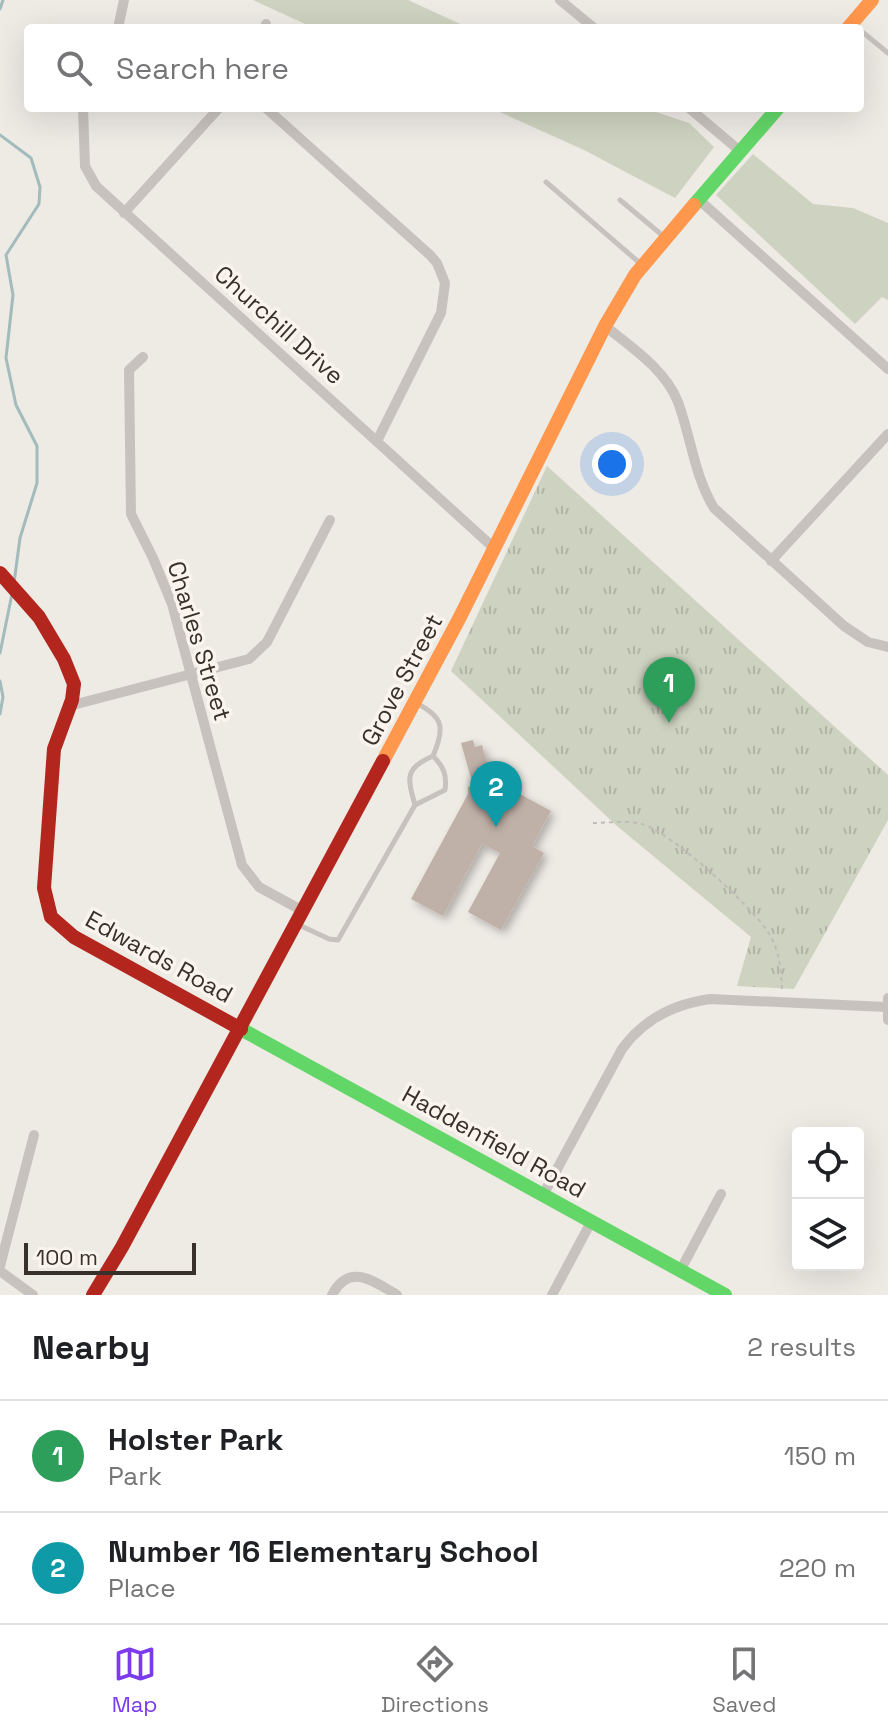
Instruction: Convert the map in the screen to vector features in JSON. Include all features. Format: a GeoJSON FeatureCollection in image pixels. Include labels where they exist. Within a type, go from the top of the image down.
{"type":"FeatureCollection","features":[{"type":"Feature","properties":{"kind":"street"},"geometry":{"type":"LineString","coordinates":[[119,24],[124,0]]}},
{"type":"Feature","properties":{"kind":"street"},"geometry":{"type":"LineString","coordinates":[[560,0],[589,24]]}},
{"type":"Feature","properties":{"kind":"street"},"geometry":{"type":"LineString","coordinates":[[857,24],[872,0]]}},
{"type":"Feature","properties":{"kind":"street","name":"Churchill Drive"},"geometry":{"type":"LineString","coordinates":[[83,112],[85,166],[96,186],[495,549]]}},
{"type":"Feature","properties":{"kind":"street"},"geometry":{"type":"LineString","coordinates":[[124,213],[215,112]]}},
{"type":"Feature","properties":{"kind":"street"},"geometry":{"type":"LineString","coordinates":[[270,112],[430,255],[441,273],[445,293],[441,313],[377,441]]}},
{"type":"Feature","properties":{"kind":"street"},"geometry":{"type":"LineString","coordinates":[[694,112],[740,151]]}},
{"type":"Feature","properties":{"kind":"street","name":"Grove Street"},"geometry":{"type":"LineString","coordinates":[[93,1295],[122,1247],[415,702],[605,326],[642,265],[774,112]]}},
{"type":"Feature","properties":{"kind":"street"},"geometry":{"type":"LineString","coordinates":[[698,199],[888,369]]}},
{"type":"Feature","properties":{"kind":"street"},"geometry":{"type":"LineString","coordinates":[[605,326],[667,382],[677,400],[708,498],[726,519],[855,635],[888,647]]}},
{"type":"Feature","properties":{"kind":"street","name":"Charles Street"},"geometry":{"type":"LineString","coordinates":[[143,357],[129,370],[131,514],[164,582],[242,865],[259,887],[300,917]]}},
{"type":"Feature","properties":{"kind":"street"},"geometry":{"type":"LineString","coordinates":[[771,561],[888,434]]}},
{"type":"Feature","properties":{"kind":"street"},"geometry":{"type":"LineString","coordinates":[[69,706],[241,663],[262,649],[289,603],[330,520]]}},
{"type":"Feature","properties":{"kind":"street","name":"Edwards Road"},"geometry":{"type":"LineString","coordinates":[[0,573],[39,617],[64,659],[74,684],[75,692],[56,738],[51,777],[44,888],[51,917],[74,937],[241,1027]]}},
{"type":"Feature","properties":{"kind":"street"},"geometry":{"type":"LineString","coordinates":[[543,1195],[622,1049],[630,1037],[660,1014],[694,1001],[728,999],[887,1002],[888,1020]]}},
{"type":"Feature","properties":{"kind":"street","name":"Haddenfield Road"},"geometry":{"type":"LineString","coordinates":[[241,1027],[725,1295]]}},
{"type":"Feature","properties":{"kind":"street"},"geometry":{"type":"LineString","coordinates":[[33,1295],[0,1269],[34,1135]]}},
{"type":"Feature","properties":{"kind":"street"},"geometry":{"type":"LineString","coordinates":[[680,1271],[721,1194]]}},
{"type":"Feature","properties":{"kind":"street"},"geometry":{"type":"LineString","coordinates":[[552,1295],[591,1222]]}},
{"type":"Feature","properties":{"kind":"street"},"geometry":{"type":"LineString","coordinates":[[332,1295],[339,1284],[354,1276],[363,1277],[397,1295]]}},
{"type":"Feature","properties":{"kind":"lane"},"geometry":{"type":"LineString","coordinates":[[864,34],[888,53]]}},
{"type":"Feature","properties":{"kind":"lane"},"geometry":{"type":"LineString","coordinates":[[546,182],[642,265]]}},
{"type":"Feature","properties":{"kind":"lane"},"geometry":{"type":"LineString","coordinates":[[620,200],[665,238]]}},
{"type":"Feature","properties":{"kind":"lane"},"geometry":{"type":"LineString","coordinates":[[415,702],[433,711],[440,724],[440,739],[433,756],[416,763],[411,771],[408,784],[415,805]]}},
{"type":"Feature","properties":{"kind":"lane"},"geometry":{"type":"LineString","coordinates":[[300,917],[329,939],[338,940],[415,805],[445,790],[447,777],[442,765],[433,756]]}},
{"type":"Feature","properties":{"kind":"path"},"geometry":{"type":"LineString","coordinates":[[593,823],[640,824],[663,834],[730,892],[767,932],[781,962],[782,1002]]}},
{"type":"Feature","properties":{"kind":"green space"},"geometry":{"type":"Polygon","coordinates":[[[253,0],[408,0],[460,24],[305,24],[253,0]]]}},
{"type":"Feature","properties":{"kind":"green space"},"geometry":{"type":"Polygon","coordinates":[[[500,112],[656,112],[689,123],[714,147],[675,198],[584,150],[500,112]]]}},
{"type":"Feature","properties":{"kind":"green space"},"geometry":{"type":"Polygon","coordinates":[[[753,154],[813,204],[853,208],[888,223],[888,300],[882,297],[855,324],[716,195],[753,154]]]}},
{"type":"Feature","properties":{"kind":"green space"},"geometry":{"type":"Polygon","coordinates":[[[547,466],[888,775],[888,820],[794,989],[737,986],[751,937],[617,826],[451,671],[547,466]]]}},
{"type":"Feature","properties":{"kind":"building"},"geometry":{"type":"Polygon","coordinates":[[[473,740],[475,747],[482,745],[492,781],[487,782],[488,787],[514,801],[518,793],[551,811],[532,846],[544,853],[501,930],[468,912],[500,853],[482,844],[443,916],[411,899],[468,794],[468,787],[473,785],[461,743],[473,740]]]}},
{"type":"Feature","properties":{"kind":"waterway"},"geometry":{"type":"LineString","coordinates":[[0,9],[3,0]]}},
{"type":"Feature","properties":{"kind":"waterway"},"geometry":{"type":"LineString","coordinates":[[0,135],[31,158],[40,187],[39,204],[6,255],[13,295],[6,358],[16,405],[37,446],[37,483],[20,538],[14,583]]}},
{"type":"Feature","properties":{"kind":"waterway"},"geometry":{"type":"LineString","coordinates":[[0,653],[12,594]]}},
{"type":"Feature","properties":{"kind":"waterway"},"geometry":{"type":"LineString","coordinates":[[0,681],[3,697],[0,714]]}},
{"type":"Feature","properties":{"kind":"traffic: fast"},"geometry":{"type":"LineString","coordinates":[[694,205],[775,112]]}},
{"type":"Feature","properties":{"kind":"traffic: fast"},"geometry":{"type":"LineString","coordinates":[[241,1029],[725,1295]]}},
{"type":"Feature","properties":{"kind":"traffic: slow"},"geometry":{"type":"LineString","coordinates":[[851,24],[872,0]]}},
{"type":"Feature","properties":{"kind":"traffic: slow"},"geometry":{"type":"LineString","coordinates":[[383,761],[460,617],[605,326],[635,275],[694,205]]}},
{"type":"Feature","properties":{"kind":"traffic: jam"},"geometry":{"type":"LineString","coordinates":[[0,573],[39,617],[64,659],[74,684],[72,700],[54,749],[44,888],[51,917],[74,937],[241,1029]]}},
{"type":"Feature","properties":{"kind":"traffic: jam"},"geometry":{"type":"LineString","coordinates":[[93,1295],[122,1247],[383,761]]}},
{"type":"Feature","properties":{"kind":"place","name":"Holster Park"},"geometry":{"type":"Point","coordinates":[669,723]}},
{"type":"Feature","properties":{"kind":"place","name":"Number 16 Elementary School"},"geometry":{"type":"Point","coordinates":[496,827]}}]}
